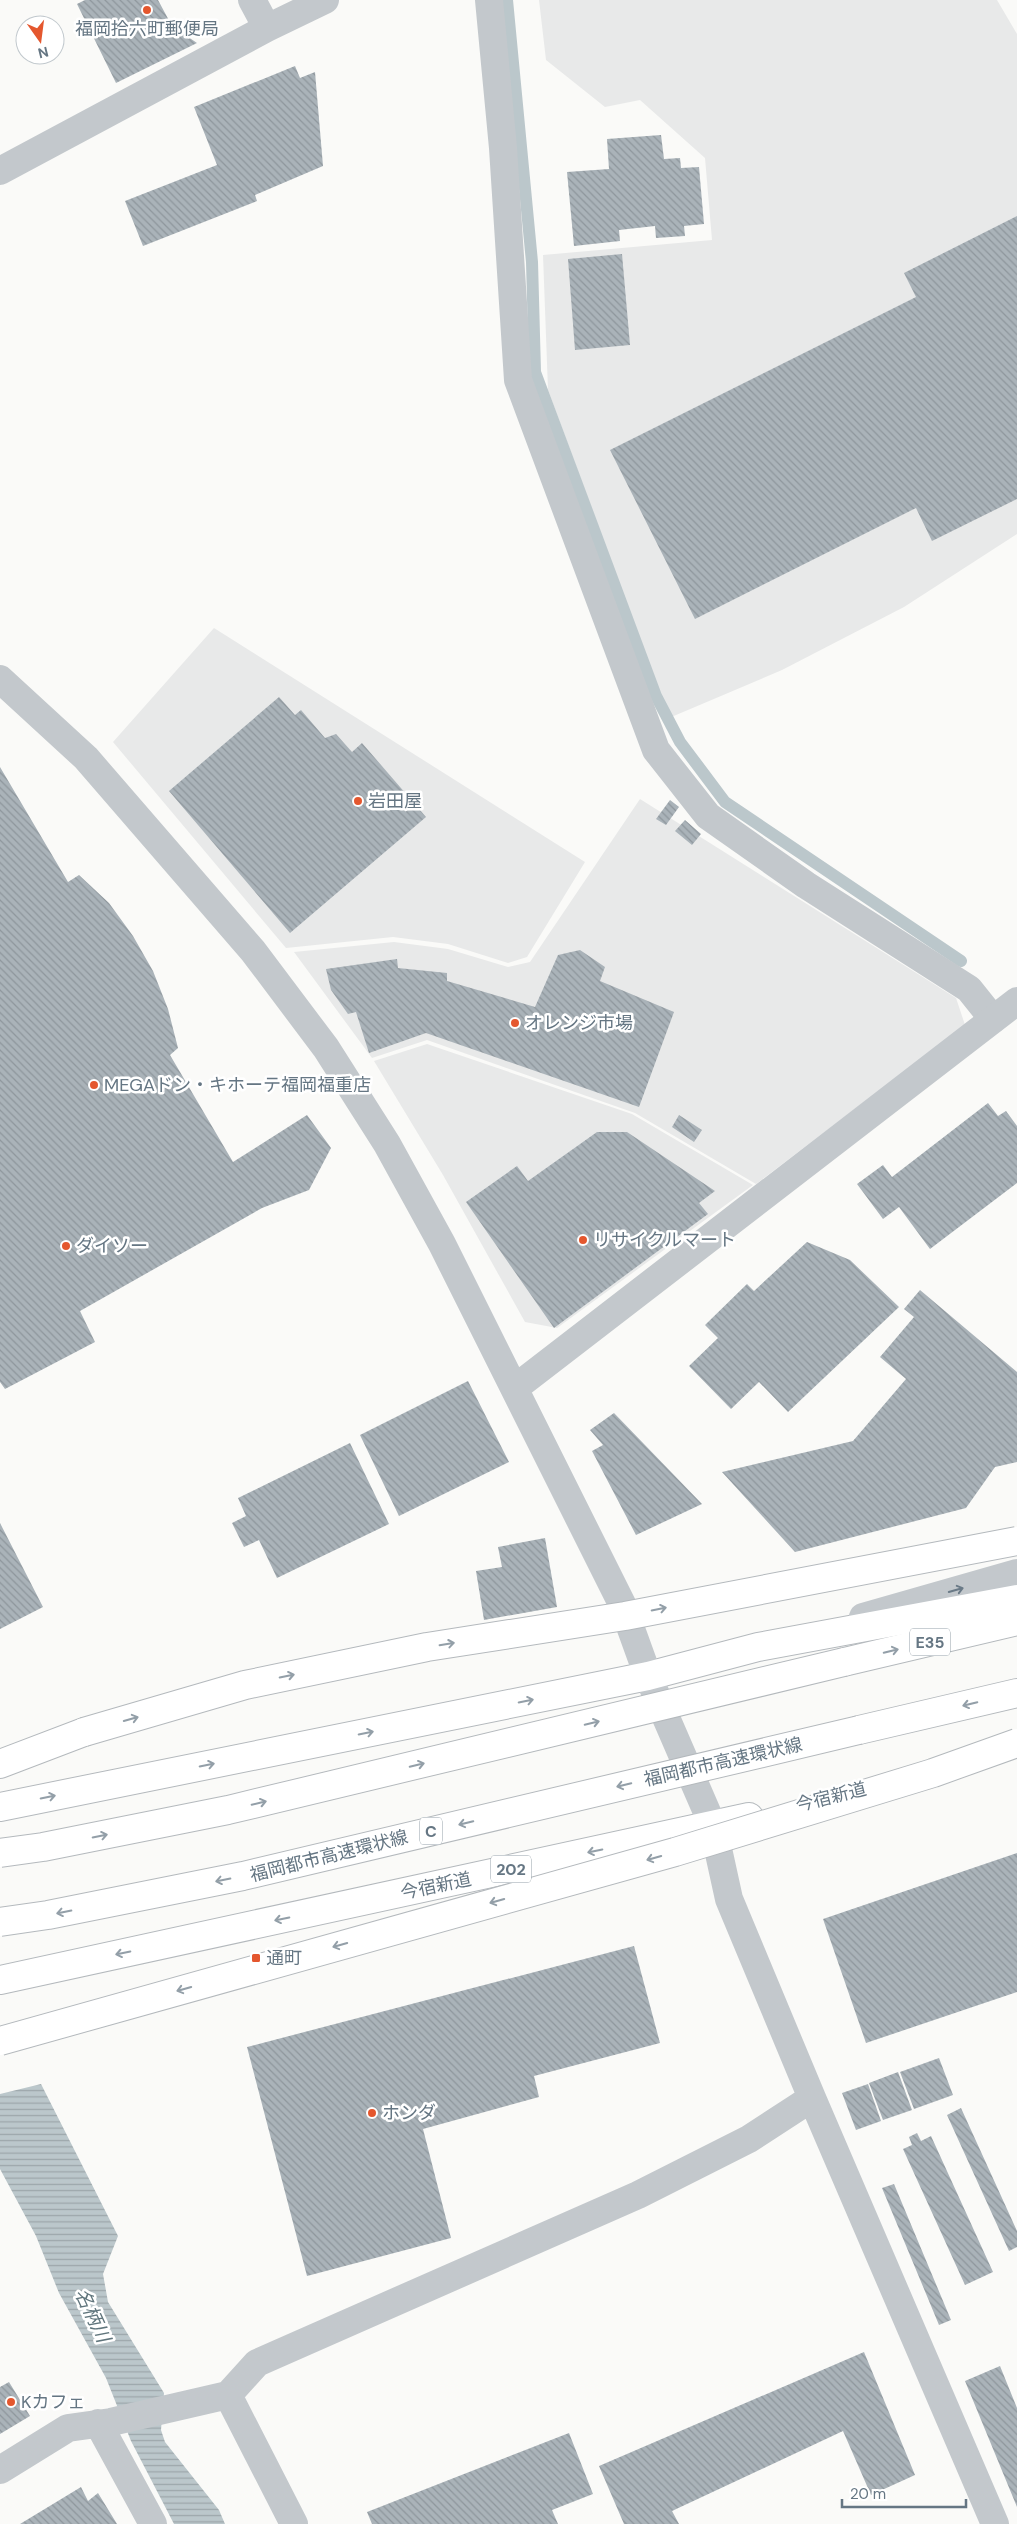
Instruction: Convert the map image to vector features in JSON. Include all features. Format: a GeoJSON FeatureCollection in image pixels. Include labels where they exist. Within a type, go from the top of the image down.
{"type":"FeatureCollection","features":[{"type":"Feature","properties":{"kind":"highway"},"geometry":{"type":"LineString","coordinates":[[0,1764],[84,1732],[254,1683],[427,1647],[625,1616],[1017,1541]]}},
{"type":"Feature","properties":{"kind":"highway"},"geometry":{"type":"LineString","coordinates":[[0,1807],[648,1676],[758,1647],[1017,1599]]}},
{"type":"Feature","properties":{"kind":"highway","name":"E35"},"geometry":{"type":"LineString","coordinates":[[0,1852],[43,1847],[228,1810],[1017,1621]]}},
{"type":"Feature","properties":{"kind":"highway","name":"福岡都市高速環状線"},"geometry":{"type":"LineString","coordinates":[[0,1922],[48,1915],[243,1876],[1017,1693]]}},
{"type":"Feature","properties":{"kind":"highway"},"geometry":{"type":"LineString","coordinates":[[0,2041],[675,1852],[933,1773],[1017,1743]]}},
{"type":"Feature","properties":{"kind":"highway","name":"今宿新道"},"geometry":{"type":"LineString","coordinates":[[2,1979],[712,1826],[1017,1752]]}},
{"type":"Feature","properties":{"kind":"street"},"geometry":{"type":"LineString","coordinates":[[252,0],[267,28]]}},
{"type":"Feature","properties":{"kind":"street"},"geometry":{"type":"LineString","coordinates":[[0,171],[267,28],[326,0]]}},
{"type":"Feature","properties":{"kind":"street"},"geometry":{"type":"LineString","coordinates":[[489,0],[503,148],[518,380],[656,750],[708,816],[806,886],[969,989],[993,1019]]}},
{"type":"Feature","properties":{"kind":"street"},"geometry":{"type":"LineString","coordinates":[[0,679],[86,758],[253,951],[326,1048],[387,1144],[434,1229],[622,1604],[648,1676],[712,1826],[729,1900],[995,2524]]}},
{"type":"Feature","properties":{"kind":"street"},"geometry":{"type":"LineString","coordinates":[[515,1388],[1017,1001]]}},
{"type":"Feature","properties":{"kind":"street"},"geometry":{"type":"LineString","coordinates":[[758,1647],[1017,1573]]}},
{"type":"Feature","properties":{"kind":"street"},"geometry":{"type":"LineString","coordinates":[[0,2470],[68,2428],[228,2395],[257,2363],[638,2195],[749,2140],[812,2098]]}},
{"type":"Feature","properties":{"kind":"street"},"geometry":{"type":"LineString","coordinates":[[228,2395],[294,2524]]}},
{"type":"Feature","properties":{"kind":"street"},"geometry":{"type":"LineString","coordinates":[[98,2423],[153,2524]]}},
{"type":"Feature","properties":{"kind":"shaded area"},"geometry":{"type":"Polygon","coordinates":[[[539,0],[997,0],[1017,34],[1017,534],[904,607],[782,670],[669,718],[548,390],[543,255],[712,240],[705,158],[640,100],[605,107],[546,60],[539,0]]]}},
{"type":"Feature","properties":{"kind":"shaded area"},"geometry":{"type":"Polygon","coordinates":[[[214,628],[585,862],[527,957],[508,963],[448,944],[393,937],[286,948],[113,742],[214,628]]]}},
{"type":"Feature","properties":{"kind":"shaded area"},"geometry":{"type":"Polygon","coordinates":[[[640,799],[956,998],[965,1025],[756,1184],[635,1113],[427,1040],[372,1058],[294,952],[394,942],[448,949],[508,967],[530,962],[640,799]]]}},
{"type":"Feature","properties":{"kind":"shaded area"},"geometry":{"type":"Polygon","coordinates":[[[427,1044],[632,1114],[753,1185],[557,1328],[525,1322],[443,1175],[374,1061],[427,1044]]]}},
{"type":"Feature","properties":{"kind":"water","name":"名柄川"},"geometry":{"type":"Polygon","coordinates":[[[41,2084],[118,2236],[103,2274],[108,2302],[164,2393],[161,2430],[165,2442],[219,2510],[225,2524],[174,2524],[131,2441],[106,2378],[59,2293],[36,2236],[0,2169],[0,2094],[41,2084]]]}},
{"type":"Feature","properties":{"kind":"building"},"geometry":{"type":"Polygon","coordinates":[[[85,0],[158,0],[172,26],[197,43],[116,83],[77,4],[85,0]]]}},
{"type":"Feature","properties":{"kind":"building"},"geometry":{"type":"Polygon","coordinates":[[[295,66],[300,78],[315,72],[323,166],[255,195],[257,201],[143,246],[125,201],[217,165],[194,107],[295,66]]]}},
{"type":"Feature","properties":{"kind":"building"},"geometry":{"type":"Polygon","coordinates":[[[661,135],[664,159],[680,158],[681,168],[699,167],[704,224],[684,226],[685,236],[656,238],[655,226],[619,230],[620,241],[574,246],[567,172],[609,169],[607,139],[661,135]]]}},
{"type":"Feature","properties":{"kind":"building"},"geometry":{"type":"Polygon","coordinates":[[[1017,216],[1017,499],[932,541],[916,508],[695,619],[610,450],[916,297],[904,273],[1017,216]]]}},
{"type":"Feature","properties":{"kind":"building"},"geometry":{"type":"Polygon","coordinates":[[[622,254],[630,345],[575,350],[568,259],[622,254]]]}},
{"type":"Feature","properties":{"kind":"building"},"geometry":{"type":"Polygon","coordinates":[[[279,697],[295,715],[301,710],[325,738],[336,734],[352,752],[362,743],[426,817],[290,933],[169,791],[279,697]]]}},
{"type":"Feature","properties":{"kind":"building","name":"MEGAドン・キホーテ福岡福重店"},"geometry":{"type":"Polygon","coordinates":[[[0,767],[68,882],[79,875],[109,903],[133,936],[153,971],[168,1009],[178,1048],[170,1055],[233,1162],[307,1115],[331,1148],[309,1190],[262,1208],[80,1311],[95,1342],[5,1389],[0,1382],[0,767]]]}},
{"type":"Feature","properties":{"kind":"building"},"geometry":{"type":"Polygon","coordinates":[[[670,800],[679,807],[666,825],[656,819],[670,800]]]}},
{"type":"Feature","properties":{"kind":"building"},"geometry":{"type":"Polygon","coordinates":[[[685,820],[701,834],[692,845],[675,831],[685,820]]]}},
{"type":"Feature","properties":{"kind":"building","name":"オレンジ市場"},"geometry":{"type":"Polygon","coordinates":[[[580,950],[605,967],[600,981],[674,1012],[639,1107],[426,1033],[369,1053],[356,1012],[348,1014],[331,990],[326,969],[397,959],[398,968],[447,973],[447,981],[535,1007],[558,955],[580,950]]]}},
{"type":"Feature","properties":{"kind":"building"},"geometry":{"type":"Polygon","coordinates":[[[988,1103],[998,1116],[1006,1111],[1017,1126],[1017,1183],[930,1249],[899,1207],[883,1219],[857,1184],[883,1165],[892,1177],[988,1103]]]}},
{"type":"Feature","properties":{"kind":"building"},"geometry":{"type":"Polygon","coordinates":[[[679,1115],[702,1130],[694,1142],[672,1127],[679,1115]]]}},
{"type":"Feature","properties":{"kind":"building","name":"リサイクルマート"},"geometry":{"type":"Polygon","coordinates":[[[597,1132],[627,1132],[715,1191],[699,1203],[708,1214],[554,1328],[466,1202],[517,1166],[528,1181],[597,1132]]]}},
{"type":"Feature","properties":{"kind":"building"},"geometry":{"type":"Polygon","coordinates":[[[807,1242],[850,1260],[899,1307],[788,1412],[759,1382],[731,1409],[689,1366],[718,1338],[705,1325],[747,1284],[754,1291],[807,1242]]]}},
{"type":"Feature","properties":{"kind":"building"},"geometry":{"type":"Polygon","coordinates":[[[920,1290],[1017,1372],[1017,1462],[995,1467],[966,1508],[795,1552],[722,1472],[853,1441],[906,1379],[880,1357],[914,1317],[904,1309],[920,1290]]]}},
{"type":"Feature","properties":{"kind":"building"},"geometry":{"type":"Polygon","coordinates":[[[468,1381],[509,1462],[399,1516],[360,1435],[468,1381]]]}},
{"type":"Feature","properties":{"kind":"building"},"geometry":{"type":"Polygon","coordinates":[[[614,1413],[702,1504],[636,1535],[592,1451],[603,1445],[590,1430],[614,1413]]]}},
{"type":"Feature","properties":{"kind":"building"},"geometry":{"type":"Polygon","coordinates":[[[350,1443],[389,1524],[277,1578],[259,1540],[244,1547],[232,1523],[246,1516],[238,1498],[350,1443]]]}},
{"type":"Feature","properties":{"kind":"building"},"geometry":{"type":"Polygon","coordinates":[[[0,1523],[43,1607],[0,1629],[0,1523]]]}},
{"type":"Feature","properties":{"kind":"building"},"geometry":{"type":"Polygon","coordinates":[[[545,1538],[557,1607],[484,1620],[476,1571],[502,1567],[498,1547],[545,1538]]]}},
{"type":"Feature","properties":{"kind":"building"},"geometry":{"type":"Polygon","coordinates":[[[1017,1853],[1017,1992],[866,2043],[823,1919],[1017,1853]]]}},
{"type":"Feature","properties":{"kind":"building","name":"ホンダ"},"geometry":{"type":"Polygon","coordinates":[[[634,1946],[660,2043],[534,2076],[539,2097],[423,2129],[451,2238],[307,2276],[247,2047],[634,1946]]]}},
{"type":"Feature","properties":{"kind":"building"},"geometry":{"type":"Polygon","coordinates":[[[939,2058],[953,2095],[914,2109],[900,2072],[939,2058]]]}},
{"type":"Feature","properties":{"kind":"building"},"geometry":{"type":"Polygon","coordinates":[[[898,2072],[912,2110],[883,2120],[869,2083],[898,2072]]]}},
{"type":"Feature","properties":{"kind":"building"},"geometry":{"type":"Polygon","coordinates":[[[868,2084],[881,2121],[856,2130],[842,2093],[868,2084]]]}},
{"type":"Feature","properties":{"kind":"building"},"geometry":{"type":"Polygon","coordinates":[[[961,2108],[1017,2231],[1017,2247],[1009,2251],[947,2115],[961,2108]]]}},
{"type":"Feature","properties":{"kind":"building"},"geometry":{"type":"Polygon","coordinates":[[[917,2133],[921,2141],[931,2136],[993,2272],[965,2285],[903,2149],[912,2145],[909,2137],[917,2133]]]}},
{"type":"Feature","properties":{"kind":"building"},"geometry":{"type":"Polygon","coordinates":[[[894,2184],[951,2320],[939,2325],[882,2188],[894,2184]]]}},
{"type":"Feature","properties":{"kind":"building"},"geometry":{"type":"Polygon","coordinates":[[[864,2352],[915,2475],[871,2495],[843,2431],[672,2511],[679,2524],[624,2524],[599,2466],[864,2352]]]}},
{"type":"Feature","properties":{"kind":"building"},"geometry":{"type":"Polygon","coordinates":[[[1000,2366],[1017,2408],[1017,2507],[965,2381],[1000,2366]]]}},
{"type":"Feature","properties":{"kind":"building","name":"Kカフェ"},"geometry":{"type":"Polygon","coordinates":[[[9,2382],[30,2416],[0,2434],[0,2387],[9,2382]]]}},
{"type":"Feature","properties":{"kind":"building"},"geometry":{"type":"Polygon","coordinates":[[[569,2433],[593,2494],[552,2510],[558,2524],[372,2524],[367,2512],[569,2433]]]}},
{"type":"Feature","properties":{"kind":"building"},"geometry":{"type":"Polygon","coordinates":[[[81,2487],[88,2501],[98,2493],[117,2524],[20,2524],[81,2487]]]}},
{"type":"Feature","properties":{"kind":"waterway"},"geometry":{"type":"LineString","coordinates":[[507,0],[532,262],[535,372],[656,696],[680,742],[725,802],[961,961]]}},
{"type":"Feature","properties":{"kind":"place","name":"福岡拾六町郵便局"},"geometry":{"type":"Point","coordinates":[147,10]}},
{"type":"Feature","properties":{"kind":"place","name":"岩田屋"},"geometry":{"type":"Point","coordinates":[358,801]}},
{"type":"Feature","properties":{"kind":"place","name":"オレンジ市場"},"geometry":{"type":"Point","coordinates":[515,1023]}},
{"type":"Feature","properties":{"kind":"place","name":"MEGAドン・キホーテ福岡福重店"},"geometry":{"type":"Point","coordinates":[94,1085]}},
{"type":"Feature","properties":{"kind":"place","name":"リサイクルマート"},"geometry":{"type":"Point","coordinates":[583,1240]}},
{"type":"Feature","properties":{"kind":"place","name":"ダイソー"},"geometry":{"type":"Point","coordinates":[66,1246]}},
{"type":"Feature","properties":{"kind":"place","name":"通町"},"geometry":{"type":"Point","coordinates":[256,1958]}},
{"type":"Feature","properties":{"kind":"place","name":"ホンダ"},"geometry":{"type":"Point","coordinates":[372,2113]}},
{"type":"Feature","properties":{"kind":"place","name":"Kカフェ"},"geometry":{"type":"Point","coordinates":[11,2402]}}]}
